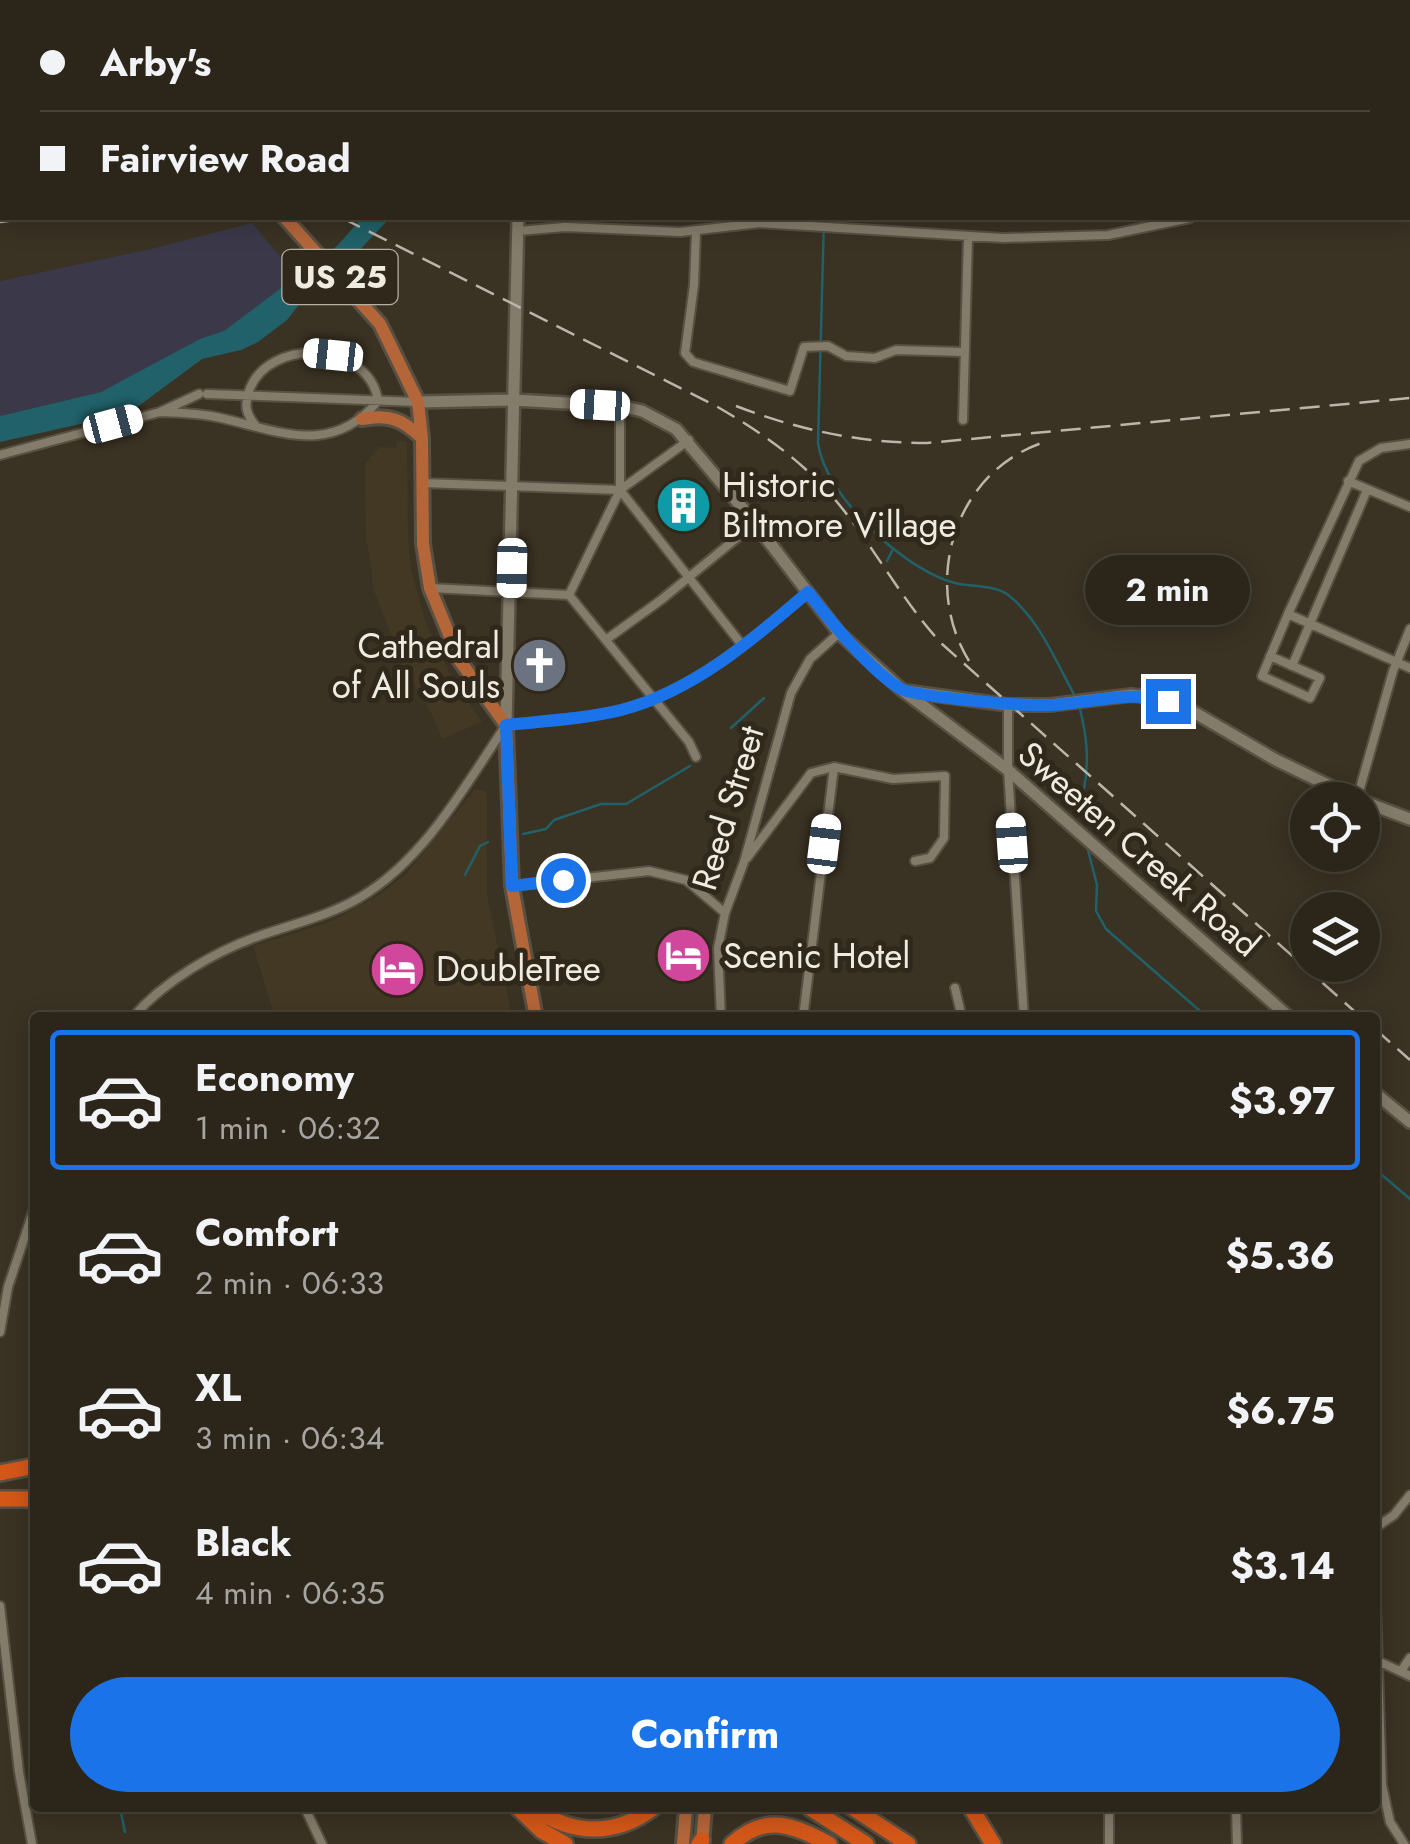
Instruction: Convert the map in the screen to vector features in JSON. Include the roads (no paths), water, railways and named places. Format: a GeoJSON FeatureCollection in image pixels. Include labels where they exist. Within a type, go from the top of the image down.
{"type":"FeatureCollection","features":[{"type":"Feature","properties":{"kind":"highway"},"geometry":{"type":"LineString","coordinates":[[0,1473],[30,1470]]}},
{"type":"Feature","properties":{"kind":"highway"},"geometry":{"type":"LineString","coordinates":[[0,1499],[30,1499]]}},
{"type":"Feature","properties":{"kind":"highway"},"geometry":{"type":"LineString","coordinates":[[522,1812],[564,1844]]}},
{"type":"Feature","properties":{"kind":"highway"},"geometry":{"type":"LineString","coordinates":[[541,1812],[554,1821],[592,1830],[632,1822],[647,1812]]}},
{"type":"Feature","properties":{"kind":"highway"},"geometry":{"type":"LineString","coordinates":[[816,1812],[866,1844]]}},
{"type":"Feature","properties":{"kind":"highway"},"geometry":{"type":"LineString","coordinates":[[860,1812],[908,1844]]}},
{"type":"Feature","properties":{"kind":"highway"},"geometry":{"type":"LineString","coordinates":[[973,1812],[993,1844]]}},
{"type":"Feature","properties":{"kind":"highway"},"geometry":{"type":"LineString","coordinates":[[732,1844],[755,1828],[773,1823],[789,1824],[829,1844]]}},
{"type":"Feature","properties":{"kind":"main road","name":"US 25"},"geometry":{"type":"LineString","coordinates":[[287,220],[357,296],[390,340],[418,402],[422,544],[430,588],[460,661],[506,725]]}},
{"type":"Feature","properties":{"kind":"main road"},"geometry":{"type":"LineString","coordinates":[[518,224],[506,725],[512,886],[535,1012]]}},
{"type":"Feature","properties":{"kind":"main road"},"geometry":{"type":"LineString","coordinates":[[418,402],[513,400],[620,406],[662,420],[689,440]]}},
{"type":"Feature","properties":{"kind":"main road"},"geometry":{"type":"LineString","coordinates":[[362,420],[393,417],[422,438]]}},
{"type":"Feature","properties":{"kind":"main road","name":"Sweeten Creek Road"},"geometry":{"type":"LineString","coordinates":[[689,440],[839,633],[902,690],[1008,770],[1283,1012]]}},
{"type":"Feature","properties":{"kind":"main road"},"geometry":{"type":"LineString","coordinates":[[902,690],[1008,704],[1086,702],[1131,695],[1152,697],[1185,707],[1322,782]]}},
{"type":"Feature","properties":{"kind":"main road"},"geometry":{"type":"LineString","coordinates":[[1380,808],[1410,819]]}},
{"type":"Feature","properties":{"kind":"main road"},"geometry":{"type":"LineString","coordinates":[[1380,1097],[1410,1122]]}},
{"type":"Feature","properties":{"kind":"main road"},"geometry":{"type":"LineString","coordinates":[[683,1844],[686,1812]]}},
{"type":"Feature","properties":{"kind":"main road"},"geometry":{"type":"LineString","coordinates":[[701,1843],[704,1812]]}},
{"type":"Feature","properties":{"kind":"street"},"geometry":{"type":"LineString","coordinates":[[518,224],[696,231],[760,223],[968,238],[1094,236],[1179,220]]}},
{"type":"Feature","properties":{"kind":"street"},"geometry":{"type":"LineString","coordinates":[[696,231],[685,353],[692,362],[790,391],[804,346],[828,346],[846,356],[876,358],[896,350],[965,352]]}},
{"type":"Feature","properties":{"kind":"street"},"geometry":{"type":"LineString","coordinates":[[963,420],[968,238]]}},
{"type":"Feature","properties":{"kind":"street"},"geometry":{"type":"LineString","coordinates":[[160,412],[205,414],[299,437],[322,437],[362,420],[378,401],[376,384],[361,370],[333,355],[301,352],[275,360],[256,372],[247,396],[246,414],[256,426]]}},
{"type":"Feature","properties":{"kind":"street"},"geometry":{"type":"LineString","coordinates":[[0,455],[160,412],[203,394],[418,402]]}},
{"type":"Feature","properties":{"kind":"street"},"geometry":{"type":"LineString","coordinates":[[569,594],[620,490],[620,406]]}},
{"type":"Feature","properties":{"kind":"street"},"geometry":{"type":"LineString","coordinates":[[422,484],[620,490],[689,440]]}},
{"type":"Feature","properties":{"kind":"street"},"geometry":{"type":"LineString","coordinates":[[1270,656],[1320,678],[1310,698],[1262,676],[1270,656],[1288,614],[1348,481],[1365,455],[1380,448],[1410,444]]}},
{"type":"Feature","properties":{"kind":"street"},"geometry":{"type":"LineString","coordinates":[[1348,481],[1410,507]]}},
{"type":"Feature","properties":{"kind":"street"},"geometry":{"type":"LineString","coordinates":[[620,490],[742,645]]}},
{"type":"Feature","properties":{"kind":"street"},"geometry":{"type":"LineString","coordinates":[[1292,666],[1367,490]]}},
{"type":"Feature","properties":{"kind":"street"},"geometry":{"type":"LineString","coordinates":[[607,639],[755,523]]}},
{"type":"Feature","properties":{"kind":"street"},"geometry":{"type":"LineString","coordinates":[[430,588],[569,594],[696,757]]}},
{"type":"Feature","properties":{"kind":"street"},"geometry":{"type":"LineString","coordinates":[[139,1012],[174,981],[238,944],[326,913],[368,892],[426,838],[506,725],[623,710],[651,698],[706,672],[808,592]]}},
{"type":"Feature","properties":{"kind":"street"},"geometry":{"type":"LineString","coordinates":[[1288,614],[1410,668]]}},
{"type":"Feature","properties":{"kind":"street"},"geometry":{"type":"LineString","coordinates":[[1364,782],[1396,662],[1410,629]]}},
{"type":"Feature","properties":{"kind":"street","name":"Reed Street"},"geometry":{"type":"LineString","coordinates":[[721,1012],[718,948],[725,912],[744,862],[791,694],[810,659],[839,633]]}},
{"type":"Feature","properties":{"kind":"street"},"geometry":{"type":"LineString","coordinates":[[1008,704],[1008,770],[1024,1012]]}},
{"type":"Feature","properties":{"kind":"street"},"geometry":{"type":"LineString","coordinates":[[744,862],[812,773],[834,767],[893,779],[945,776],[944,838],[930,858],[916,860]]}},
{"type":"Feature","properties":{"kind":"street"},"geometry":{"type":"LineString","coordinates":[[804,1012],[834,767]]}},
{"type":"Feature","properties":{"kind":"street"},"geometry":{"type":"LineString","coordinates":[[512,886],[648,871],[686,880],[725,912]]}},
{"type":"Feature","properties":{"kind":"street"},"geometry":{"type":"LineString","coordinates":[[954,988],[960,1012]]}},
{"type":"Feature","properties":{"kind":"street"},"geometry":{"type":"LineString","coordinates":[[0,1332],[8,1288],[30,1221]]}},
{"type":"Feature","properties":{"kind":"street"},"geometry":{"type":"LineString","coordinates":[[1380,1525],[1410,1496]]}},
{"type":"Feature","properties":{"kind":"street"},"geometry":{"type":"LineString","coordinates":[[0,1606],[19,1772],[32,1844]]}},
{"type":"Feature","properties":{"kind":"street"},"geometry":{"type":"LineString","coordinates":[[1404,1844],[1390,1822],[1382,1785],[1380,1662],[1406,1674],[1410,1658]]}},
{"type":"Feature","properties":{"kind":"street"},"geometry":{"type":"LineString","coordinates":[[307,1812],[322,1844]]}},
{"type":"Feature","properties":{"kind":"street"},"geometry":{"type":"LineString","coordinates":[[1109,1812],[1109,1844]]}},
{"type":"Feature","properties":{"kind":"street"},"geometry":{"type":"LineString","coordinates":[[1236,1812],[1237,1844]]}},
{"type":"Feature","properties":{"kind":"water"},"geometry":{"type":"Polygon","coordinates":[[[360,220],[388,220],[352,258],[305,297],[287,320],[258,342],[202,359],[113,425],[85,423],[0,442],[0,416],[101,392],[200,339],[224,331],[337,246],[360,220]]]}},
{"type":"Feature","properties":{"kind":"waterway"},"geometry":{"type":"LineString","coordinates":[[824,220],[818,443],[835,485],[870,528],[913,563],[955,583],[1007,594],[1029,616],[1076,698]]}},
{"type":"Feature","properties":{"kind":"waterway"},"geometry":{"type":"LineString","coordinates":[[887,561],[892,551]]}},
{"type":"Feature","properties":{"kind":"waterway"},"geometry":{"type":"LineString","coordinates":[[731,728],[764,698]]}},
{"type":"Feature","properties":{"kind":"waterway"},"geometry":{"type":"LineString","coordinates":[[1079,705],[1087,749],[1083,794]]}},
{"type":"Feature","properties":{"kind":"waterway"},"geometry":{"type":"LineString","coordinates":[[523,834],[546,829],[554,820],[601,804],[626,804],[690,766]]}},
{"type":"Feature","properties":{"kind":"waterway"},"geometry":{"type":"LineString","coordinates":[[465,875],[480,846],[488,842]]}},
{"type":"Feature","properties":{"kind":"waterway"},"geometry":{"type":"LineString","coordinates":[[1088,850],[1097,885],[1096,911],[1106,929],[1201,1012]]}},
{"type":"Feature","properties":{"kind":"waterway"},"geometry":{"type":"LineString","coordinates":[[1380,1173],[1410,1199]]}},
{"type":"Feature","properties":{"kind":"waterway"},"geometry":{"type":"LineString","coordinates":[[121,1812],[125,1832]]}},
{"type":"Feature","properties":{"kind":"railway"},"geometry":{"type":"LineString","coordinates":[[0,222],[16,220]]}},
{"type":"Feature","properties":{"kind":"railway"},"geometry":{"type":"LineString","coordinates":[[346,220],[716,406],[781,448],[837,502],[942,644],[1355,1012]]}},
{"type":"Feature","properties":{"kind":"railway"},"geometry":{"type":"LineString","coordinates":[[736,406],[830,434],[927,443],[1410,398]]}},
{"type":"Feature","properties":{"kind":"railway"},"geometry":{"type":"LineString","coordinates":[[969,661],[955,630],[948,597],[948,563],[956,531],[970,501],[990,476],[1016,455],[1048,441]]}},
{"type":"Feature","properties":{"kind":"railway"},"geometry":{"type":"LineString","coordinates":[[1380,1033],[1410,1060]]}},
{"type":"Feature","properties":{"kind":"place","name":"Historic Biltmore Village"},"geometry":{"type":"Point","coordinates":[683,505]}},
{"type":"Feature","properties":{"kind":"place","name":"Cathedral of All Souls"},"geometry":{"type":"Point","coordinates":[539,666]}},
{"type":"Feature","properties":{"kind":"place","name":"Scenic Hotel"},"geometry":{"type":"Point","coordinates":[684,956]}},
{"type":"Feature","properties":{"kind":"place","name":"DoubleTree"},"geometry":{"type":"Point","coordinates":[397,969]}}]}
